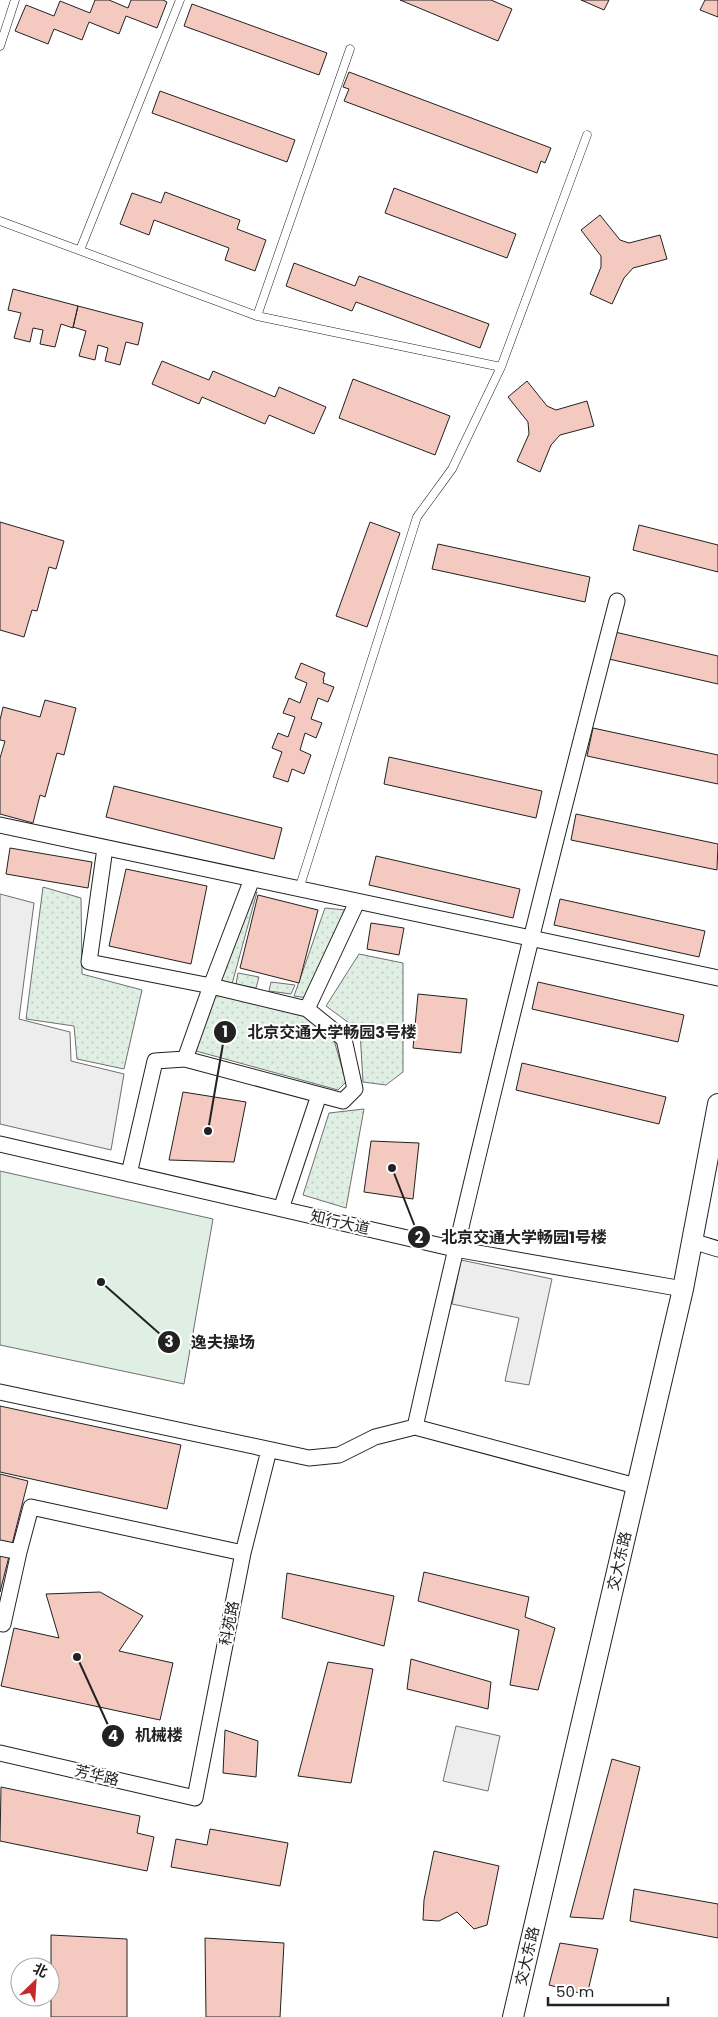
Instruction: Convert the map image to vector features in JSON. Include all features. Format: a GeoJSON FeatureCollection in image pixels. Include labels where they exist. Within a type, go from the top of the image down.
{"type":"FeatureCollection","features":[{"type":"Feature","properties":{"kind":"street"},"geometry":{"type":"LineString","coordinates":[[416,1427],[455,1249],[530,938],[617,600]]}},
{"type":"Feature","properties":{"kind":"street"},"geometry":{"type":"LineString","coordinates":[[0,825],[718,978]]}},
{"type":"Feature","properties":{"kind":"street"},"geometry":{"type":"LineString","coordinates":[[105,848],[89,962],[211,986],[307,1009],[344,1039],[355,1090],[343,1101],[185,1059],[155,1061],[129,1174]]}},
{"type":"Feature","properties":{"kind":"street"},"geometry":{"type":"LineString","coordinates":[[185,1059],[252,879]]}},
{"type":"Feature","properties":{"kind":"street"},"geometry":{"type":"LineString","coordinates":[[307,1009],[357,902]]}},
{"type":"Feature","properties":{"kind":"street"},"geometry":{"type":"LineString","coordinates":[[281,1209],[319,1094]]}},
{"type":"Feature","properties":{"kind":"street","name":"交大东路"},"geometry":{"type":"LineString","coordinates":[[512,2017],[683,1289],[718,1104]]}},
{"type":"Feature","properties":{"kind":"street","name":"知行大道"},"geometry":{"type":"LineString","coordinates":[[0,1144],[455,1249],[683,1289]]}},
{"type":"Feature","properties":{"kind":"street"},"geometry":{"type":"LineString","coordinates":[[692,1242],[718,1249]]}},
{"type":"Feature","properties":{"kind":"street"},"geometry":{"type":"LineString","coordinates":[[0,1392],[309,1458],[339,1455],[375,1437],[416,1427],[636,1486]]}},
{"type":"Feature","properties":{"kind":"street","name":"科苑路"},"geometry":{"type":"LineString","coordinates":[[195,1798],[243,1553],[269,1450]]}},
{"type":"Feature","properties":{"kind":"street"},"geometry":{"type":"LineString","coordinates":[[1,1627],[30,1507],[243,1553]]}},
{"type":"Feature","properties":{"kind":"street"},"geometry":{"type":"LineString","coordinates":[[0,1548],[19,1552]]}},
{"type":"Feature","properties":{"kind":"street","name":"芳华路"},"geometry":{"type":"LineString","coordinates":[[0,1753],[195,1798]]}},
{"type":"Feature","properties":{"kind":"lane"},"geometry":{"type":"LineString","coordinates":[[0,46],[15,0]]}},
{"type":"Feature","properties":{"kind":"lane"},"geometry":{"type":"LineString","coordinates":[[80,250],[180,0]]}},
{"type":"Feature","properties":{"kind":"lane"},"geometry":{"type":"LineString","coordinates":[[257,316],[350,49]]}},
{"type":"Feature","properties":{"kind":"lane"},"geometry":{"type":"LineString","coordinates":[[299,889],[417,517],[452,469],[501,367],[587,135]]}},
{"type":"Feature","properties":{"kind":"lane"},"geometry":{"type":"LineString","coordinates":[[0,221],[257,316],[501,367]]}},
{"type":"Feature","properties":{"kind":"green space"},"geometry":{"type":"Polygon","coordinates":[[[43,887],[81,898],[82,974],[142,990],[124,1069],[77,1059],[74,1026],[26,1019],[43,887]]]}},
{"type":"Feature","properties":{"kind":"green space"},"geometry":{"type":"Polygon","coordinates":[[[251,892],[257,892],[232,984],[220,981],[251,892]]]}},
{"type":"Feature","properties":{"kind":"green space"},"geometry":{"type":"Polygon","coordinates":[[[325,908],[346,910],[308,998],[294,996],[325,908]]]}},
{"type":"Feature","properties":{"kind":"green space"},"geometry":{"type":"Polygon","coordinates":[[[359,954],[403,963],[403,1072],[386,1085],[363,1082],[360,1031],[326,1006],[359,954]]]}},
{"type":"Feature","properties":{"kind":"green space"},"geometry":{"type":"Polygon","coordinates":[[[238,973],[259,977],[256,988],[236,984],[238,973]]]}},
{"type":"Feature","properties":{"kind":"green space"},"geometry":{"type":"Polygon","coordinates":[[[271,982],[295,985],[291,994],[269,991],[271,982]]]}},
{"type":"Feature","properties":{"kind":"green space"},"geometry":{"type":"Polygon","coordinates":[[[214,993],[303,1014],[334,1040],[346,1082],[338,1090],[196,1051],[214,993]]]}},
{"type":"Feature","properties":{"kind":"green space"},"geometry":{"type":"Polygon","coordinates":[[[364,1109],[346,1208],[303,1195],[329,1113],[364,1109]]]}},
{"type":"Feature","properties":{"kind":"green space"},"geometry":{"type":"Polygon","coordinates":[[[0,1171],[213,1219],[184,1384],[0,1345],[0,1171]]]}},
{"type":"Feature","properties":{"kind":"shaded area"},"geometry":{"type":"Polygon","coordinates":[[[0,894],[34,903],[19,1019],[70,1032],[71,1061],[124,1074],[111,1150],[0,1124],[0,894]]]}},
{"type":"Feature","properties":{"kind":"shaded area"},"geometry":{"type":"Polygon","coordinates":[[[461,1260],[552,1279],[529,1385],[505,1381],[519,1318],[452,1304],[461,1260]]]}},
{"type":"Feature","properties":{"kind":"shaded area"},"geometry":{"type":"Polygon","coordinates":[[[456,1726],[500,1736],[488,1791],[443,1781],[456,1726]]]}},
{"type":"Feature","properties":{"kind":"building"},"geometry":{"type":"Polygon","coordinates":[[[95,0],[109,0],[128,8],[131,0],[163,0],[167,2],[157,28],[126,16],[119,34],[89,22],[82,40],[54,29],[48,44],[15,31],[26,5],[54,16],[60,1],[90,13],[95,0]]]}},
{"type":"Feature","properties":{"kind":"building"},"geometry":{"type":"Polygon","coordinates":[[[400,0],[491,0],[512,9],[498,41],[400,0]]]}},
{"type":"Feature","properties":{"kind":"building"},"geometry":{"type":"Polygon","coordinates":[[[581,0],[609,0],[604,10],[581,0]]]}},
{"type":"Feature","properties":{"kind":"building"},"geometry":{"type":"Polygon","coordinates":[[[705,0],[718,0],[718,17],[700,10],[705,0]]]}},
{"type":"Feature","properties":{"kind":"building"},"geometry":{"type":"Polygon","coordinates":[[[192,4],[327,53],[319,75],[184,26],[192,4]]]}},
{"type":"Feature","properties":{"kind":"building"},"geometry":{"type":"Polygon","coordinates":[[[349,72],[551,148],[545,163],[541,161],[537,173],[344,101],[349,89],[343,87],[349,72]]]}},
{"type":"Feature","properties":{"kind":"building"},"geometry":{"type":"Polygon","coordinates":[[[160,91],[295,140],[287,162],[152,113],[160,91]]]}},
{"type":"Feature","properties":{"kind":"building"},"geometry":{"type":"Polygon","coordinates":[[[394,188],[516,234],[507,258],[385,213],[394,188]]]}},
{"type":"Feature","properties":{"kind":"building"},"geometry":{"type":"Polygon","coordinates":[[[165,192],[240,220],[237,229],[266,240],[255,271],[225,260],[229,248],[154,220],[149,235],[120,224],[132,193],[161,203],[165,192]]]}},
{"type":"Feature","properties":{"kind":"building"},"geometry":{"type":"Polygon","coordinates":[[[600,215],[620,240],[629,243],[660,235],[667,259],[633,268],[624,278],[612,304],[590,294],[601,267],[601,256],[581,230],[600,215]]]}},
{"type":"Feature","properties":{"kind":"building"},"geometry":{"type":"Polygon","coordinates":[[[294,263],[355,286],[359,276],[489,324],[480,348],[356,302],[352,311],[286,286],[294,263]]]}},
{"type":"Feature","properties":{"kind":"building"},"geometry":{"type":"Polygon","coordinates":[[[13,289],[78,306],[73,328],[61,324],[55,347],[40,344],[43,330],[33,328],[30,342],[14,338],[21,313],[8,310],[13,289]]]}},
{"type":"Feature","properties":{"kind":"building"},"geometry":{"type":"Polygon","coordinates":[[[78,306],[143,323],[138,345],[126,342],[120,365],[105,361],[108,348],[98,345],[95,360],[79,356],[86,331],[73,327],[78,306]]]}},
{"type":"Feature","properties":{"kind":"building"},"geometry":{"type":"Polygon","coordinates":[[[162,361],[209,380],[213,371],[275,397],[279,387],[326,407],[314,434],[269,415],[265,424],[202,397],[199,404],[152,384],[162,361]]]}},
{"type":"Feature","properties":{"kind":"building"},"geometry":{"type":"Polygon","coordinates":[[[353,379],[450,416],[435,455],[339,418],[353,379]]]}},
{"type":"Feature","properties":{"kind":"building"},"geometry":{"type":"Polygon","coordinates":[[[527,381],[547,406],[556,410],[587,401],[594,426],[560,435],[551,445],[540,472],[517,461],[529,434],[528,422],[508,397],[527,381]]]}},
{"type":"Feature","properties":{"kind":"building"},"geometry":{"type":"Polygon","coordinates":[[[0,522],[64,541],[56,569],[49,567],[37,611],[32,610],[24,637],[0,630],[0,522]]]}},
{"type":"Feature","properties":{"kind":"building"},"geometry":{"type":"Polygon","coordinates":[[[370,522],[400,533],[367,627],[336,616],[370,522]]]}},
{"type":"Feature","properties":{"kind":"building"},"geometry":{"type":"Polygon","coordinates":[[[639,525],[718,545],[718,572],[633,550],[639,525]]]}},
{"type":"Feature","properties":{"kind":"building"},"geometry":{"type":"Polygon","coordinates":[[[438,544],[590,577],[585,602],[432,569],[438,544]]]}},
{"type":"Feature","properties":{"kind":"building"},"geometry":{"type":"Polygon","coordinates":[[[615,632],[718,656],[718,684],[609,659],[615,632]]]}},
{"type":"Feature","properties":{"kind":"building"},"geometry":{"type":"Polygon","coordinates":[[[301,663],[325,673],[323,683],[334,687],[328,702],[318,698],[311,719],[322,723],[316,738],[305,733],[300,750],[311,755],[304,774],[292,769],[288,782],[273,777],[282,752],[272,748],[278,733],[288,737],[295,717],[283,713],[289,698],[300,703],[307,683],[295,678],[301,663]]]}},
{"type":"Feature","properties":{"kind":"building"},"geometry":{"type":"Polygon","coordinates":[[[45,700],[76,708],[64,755],[57,753],[45,797],[40,795],[33,823],[0,814],[0,758],[5,741],[0,740],[0,720],[3,707],[40,717],[45,700]]]}},
{"type":"Feature","properties":{"kind":"building"},"geometry":{"type":"Polygon","coordinates":[[[593,728],[718,755],[718,784],[587,756],[593,728]]]}},
{"type":"Feature","properties":{"kind":"building"},"geometry":{"type":"Polygon","coordinates":[[[389,757],[542,791],[536,818],[384,784],[389,757]]]}},
{"type":"Feature","properties":{"kind":"building"},"geometry":{"type":"Polygon","coordinates":[[[114,786],[282,828],[274,859],[106,817],[114,786]]]}},
{"type":"Feature","properties":{"kind":"building"},"geometry":{"type":"Polygon","coordinates":[[[576,814],[718,844],[717,870],[571,840],[576,814]]]}},
{"type":"Feature","properties":{"kind":"building"},"geometry":{"type":"Polygon","coordinates":[[[10,848],[92,862],[88,888],[6,874],[10,848]]]}},
{"type":"Feature","properties":{"kind":"building"},"geometry":{"type":"Polygon","coordinates":[[[376,856],[520,889],[513,918],[369,885],[376,856]]]}},
{"type":"Feature","properties":{"kind":"building"},"geometry":{"type":"Polygon","coordinates":[[[126,869],[207,886],[191,964],[109,946],[126,869]]]}},
{"type":"Feature","properties":{"kind":"building"},"geometry":{"type":"Polygon","coordinates":[[[258,895],[318,910],[299,983],[240,968],[258,895]]]}},
{"type":"Feature","properties":{"kind":"building"},"geometry":{"type":"Polygon","coordinates":[[[560,899],[705,931],[699,957],[554,925],[560,899]]]}},
{"type":"Feature","properties":{"kind":"building"},"geometry":{"type":"Polygon","coordinates":[[[371,923],[404,928],[399,955],[367,949],[371,923]]]}},
{"type":"Feature","properties":{"kind":"building"},"geometry":{"type":"Polygon","coordinates":[[[538,982],[684,1015],[678,1042],[532,1009],[538,982]]]}},
{"type":"Feature","properties":{"kind":"building"},"geometry":{"type":"Polygon","coordinates":[[[418,994],[467,999],[461,1053],[413,1048],[418,994]]]}},
{"type":"Feature","properties":{"kind":"building"},"geometry":{"type":"Polygon","coordinates":[[[522,1063],[666,1097],[659,1124],[516,1090],[522,1063]]]}},
{"type":"Feature","properties":{"kind":"building"},"geometry":{"type":"Polygon","coordinates":[[[183,1092],[246,1102],[234,1162],[169,1160],[183,1092]]]}},
{"type":"Feature","properties":{"kind":"building"},"geometry":{"type":"Polygon","coordinates":[[[371,1141],[419,1143],[413,1199],[364,1192],[371,1141]]]}},
{"type":"Feature","properties":{"kind":"building"},"geometry":{"type":"Polygon","coordinates":[[[0,1406],[181,1445],[167,1509],[0,1472],[0,1406]]]}},
{"type":"Feature","properties":{"kind":"building"},"geometry":{"type":"Polygon","coordinates":[[[0,1474],[28,1481],[0,1592],[0,1474]]]}},
{"type":"Feature","properties":{"kind":"building"},"geometry":{"type":"Polygon","coordinates":[[[424,1572],[529,1597],[525,1617],[555,1628],[538,1690],[510,1685],[519,1630],[418,1601],[424,1572]]]}},
{"type":"Feature","properties":{"kind":"building"},"geometry":{"type":"Polygon","coordinates":[[[287,1573],[394,1596],[384,1646],[282,1618],[287,1573]]]}},
{"type":"Feature","properties":{"kind":"building"},"geometry":{"type":"Polygon","coordinates":[[[100,1592],[143,1616],[119,1651],[173,1663],[160,1720],[1,1686],[14,1628],[59,1638],[46,1594],[100,1592]]]}},
{"type":"Feature","properties":{"kind":"building"},"geometry":{"type":"Polygon","coordinates":[[[411,1659],[491,1682],[488,1709],[407,1689],[411,1659]]]}},
{"type":"Feature","properties":{"kind":"building"},"geometry":{"type":"Polygon","coordinates":[[[328,1662],[373,1669],[351,1783],[298,1776],[328,1662]]]}},
{"type":"Feature","properties":{"kind":"building"},"geometry":{"type":"Polygon","coordinates":[[[225,1730],[258,1741],[256,1777],[223,1773],[225,1730]]]}},
{"type":"Feature","properties":{"kind":"building"},"geometry":{"type":"Polygon","coordinates":[[[612,1759],[640,1767],[603,1919],[570,1917],[612,1759]]]}},
{"type":"Feature","properties":{"kind":"building"},"geometry":{"type":"Polygon","coordinates":[[[1,1787],[140,1816],[137,1833],[154,1837],[147,1871],[0,1841],[1,1787]]]}},
{"type":"Feature","properties":{"kind":"building"},"geometry":{"type":"Polygon","coordinates":[[[210,1829],[288,1843],[280,1886],[171,1867],[176,1839],[207,1845],[210,1829]]]}},
{"type":"Feature","properties":{"kind":"building"},"geometry":{"type":"Polygon","coordinates":[[[434,1851],[499,1866],[487,1925],[474,1929],[457,1912],[439,1921],[423,1920],[424,1900],[434,1851]]]}},
{"type":"Feature","properties":{"kind":"building"},"geometry":{"type":"Polygon","coordinates":[[[634,1889],[718,1904],[718,1938],[630,1921],[634,1889]]]}},
{"type":"Feature","properties":{"kind":"building"},"geometry":{"type":"Polygon","coordinates":[[[51,1935],[127,1939],[127,2017],[51,2017],[51,2007],[60,2007],[60,1957],[51,1957],[51,1935]]]}},
{"type":"Feature","properties":{"kind":"building"},"geometry":{"type":"Polygon","coordinates":[[[205,1938],[284,1943],[280,2017],[206,2017],[205,1938]]]}},
{"type":"Feature","properties":{"kind":"building"},"geometry":{"type":"Polygon","coordinates":[[[560,1943],[598,1949],[587,1995],[549,1985],[560,1943]]]}},
{"type":"Feature","properties":{"kind":"place","name":"北京交通大学畅园3号楼"},"geometry":{"type":"Point","coordinates":[208,1131]}},
{"type":"Feature","properties":{"kind":"place","name":"北京交通大学畅园1号楼"},"geometry":{"type":"Point","coordinates":[392,1168]}},
{"type":"Feature","properties":{"kind":"place","name":"逸夫操场"},"geometry":{"type":"Point","coordinates":[101,1282]}},
{"type":"Feature","properties":{"kind":"place","name":"机械楼"},"geometry":{"type":"Point","coordinates":[77,1657]}}]}
